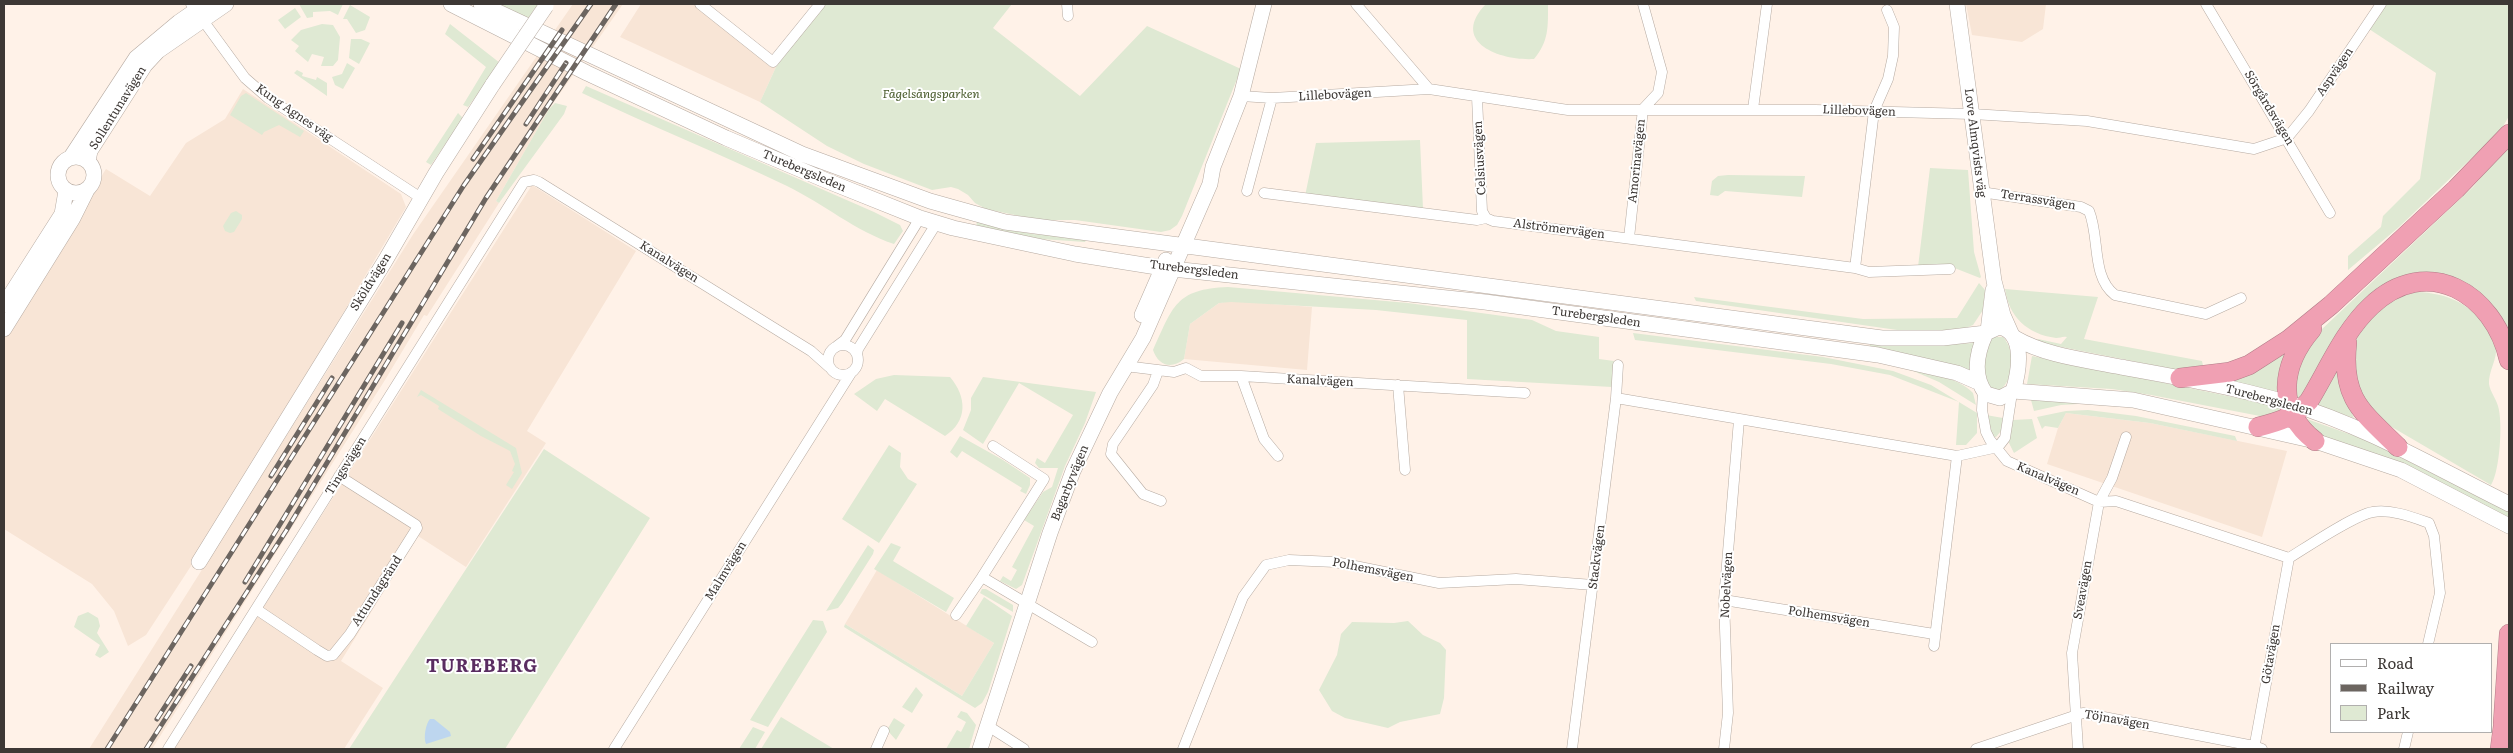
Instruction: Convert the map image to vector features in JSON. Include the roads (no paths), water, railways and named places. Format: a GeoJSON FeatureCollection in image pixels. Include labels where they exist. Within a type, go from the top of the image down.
{"type":"FeatureCollection","features":[{"type":"Feature","properties":{"kind":"highway"},"geometry":{"type":"LineString","coordinates":[[2180,378],[2230,372],[2249,365],[2273,351],[2331,305],[2456,189],[2509,134]]}},
{"type":"Feature","properties":{"kind":"highway"},"geometry":{"type":"LineString","coordinates":[[2258,427],[2309,401],[2356,321],[2380,297],[2418,282],[2439,283],[2459,288],[2488,312],[2499,329],[2509,360]]}},
{"type":"Feature","properties":{"kind":"highway"},"geometry":{"type":"LineString","coordinates":[[2315,441],[2302,431],[2294,409],[2288,378],[2297,350],[2331,305]]}},
{"type":"Feature","properties":{"kind":"highway"},"geometry":{"type":"LineString","coordinates":[[2347,336],[2345,372],[2354,400],[2362,412],[2398,447]]}},
{"type":"Feature","properties":{"kind":"highway"},"geometry":{"type":"LineString","coordinates":[[2504,723],[2509,634]]}},
{"type":"Feature","properties":{"kind":"highway"},"geometry":{"type":"LineString","coordinates":[[2500,749],[2509,682]]}},
{"type":"Feature","properties":{"kind":"main road","name":"Sollentunavägen"},"geometry":{"type":"LineString","coordinates":[[72,157],[136,58],[146,48],[198,9],[226,4]]}},
{"type":"Feature","properties":{"kind":"main road","name":"Turebergsleden"},"geometry":{"type":"LineString","coordinates":[[451,4],[587,73],[726,138],[936,224],[1066,252],[1168,268],[1486,302],[1878,355],[1956,373],[1981,386],[1991,397],[2000,398],[2012,392],[2133,400],[2315,441],[2401,470],[2509,526]]}},
{"type":"Feature","properties":{"kind":"main road","name":"Turebergsleden"},"geometry":{"type":"LineString","coordinates":[[481,4],[802,154],[936,203],[1005,222],[1882,338],[1943,338],[1987,332],[1999,327],[2031,346],[2070,356],[2180,378],[2294,409],[2371,434],[2509,504]]}},
{"type":"Feature","properties":{"kind":"main road"},"geometry":{"type":"LineString","coordinates":[[1179,245],[1201,182],[1213,166],[1241,96],[1264,4]]}},
{"type":"Feature","properties":{"kind":"main road","name":"Love Almqvists väg"},"geometry":{"type":"LineString","coordinates":[[1957,4],[1994,282],[2003,315],[2013,336]]}},
{"type":"Feature","properties":{"kind":"main road","name":"Sköldvägen"},"geometry":{"type":"LineString","coordinates":[[199,562],[385,261],[421,198],[493,84],[547,5]]}},
{"type":"Feature","properties":{"kind":"main road","name":"Sollentunavägen"},"geometry":{"type":"LineString","coordinates":[[88,161],[90,151],[145,65],[198,9]]}},
{"type":"Feature","properties":{"kind":"main road"},"geometry":{"type":"LineString","coordinates":[[4,305],[62,214],[66,191],[59,181],[58,167],[63,161],[72,157],[88,161],[93,170],[94,178],[86,190],[73,218],[4,329]]}},
{"type":"Feature","properties":{"kind":"main road"},"geometry":{"type":"LineString","coordinates":[[66,191],[78,193],[86,190]]}},
{"type":"Feature","properties":{"kind":"main road"},"geometry":{"type":"LineString","coordinates":[[920,218],[936,203]]}},
{"type":"Feature","properties":{"kind":"main road"},"geometry":{"type":"LineString","coordinates":[[936,203],[936,224]]}},
{"type":"Feature","properties":{"kind":"main road","name":"Bagarbyvägen"},"geometry":{"type":"LineString","coordinates":[[980,749],[1073,471],[1125,366],[1143,338],[1168,268],[1179,245]]}},
{"type":"Feature","properties":{"kind":"main road","name":"Love Almqvists väg"},"geometry":{"type":"LineString","coordinates":[[1987,332],[1994,282]]}},
{"type":"Feature","properties":{"kind":"main road"},"geometry":{"type":"LineString","coordinates":[[1981,386],[1978,359],[1987,332]]}},
{"type":"Feature","properties":{"kind":"main road"},"geometry":{"type":"LineString","coordinates":[[2012,392],[2018,360],[2013,336]]}},
{"type":"Feature","properties":{"kind":"street"},"geometry":{"type":"LineString","coordinates":[[700,4],[773,62],[820,4]]}},
{"type":"Feature","properties":{"kind":"street"},"geometry":{"type":"LineString","coordinates":[[1067,4],[1068,16]]}},
{"type":"Feature","properties":{"kind":"street"},"geometry":{"type":"LineString","coordinates":[[1356,4],[1429,89]]}},
{"type":"Feature","properties":{"kind":"street","name":"Amorinavägen"},"geometry":{"type":"LineString","coordinates":[[1629,238],[1643,109],[1658,93],[1662,72],[1643,4]]}},
{"type":"Feature","properties":{"kind":"street"},"geometry":{"type":"LineString","coordinates":[[1753,109],[1767,4]]}},
{"type":"Feature","properties":{"kind":"street","name":"Sörgårdsvägen"},"geometry":{"type":"LineString","coordinates":[[2206,4],[2330,213]]}},
{"type":"Feature","properties":{"kind":"street","name":"Aspvägen"},"geometry":{"type":"LineString","coordinates":[[2287,138],[2309,112],[2380,4]]}},
{"type":"Feature","properties":{"kind":"street","name":"Kung Agnes väg"},"geometry":{"type":"LineString","coordinates":[[198,9],[245,78],[268,98],[421,198]]}},
{"type":"Feature","properties":{"kind":"street"},"geometry":{"type":"LineString","coordinates":[[1855,268],[1874,111],[1888,79],[1893,56],[1894,27],[1887,10]]}},
{"type":"Feature","properties":{"kind":"street","name":"Lillebovägen"},"geometry":{"type":"LineString","coordinates":[[1241,96],[1272,98],[1429,89],[1568,110],[1753,109],[1972,114],[2087,121],[2254,148],[2287,138]]}},
{"type":"Feature","properties":{"kind":"street","name":"Celsiusvägen"},"geometry":{"type":"LineString","coordinates":[[1477,97],[1482,210],[1486,218]]}},
{"type":"Feature","properties":{"kind":"street"},"geometry":{"type":"LineString","coordinates":[[1247,191],[1272,98]]}},
{"type":"Feature","properties":{"kind":"street","name":"Kanalvägen"},"geometry":{"type":"LineString","coordinates":[[524,182],[534,180],[538,182],[811,351],[831,369]]}},
{"type":"Feature","properties":{"kind":"street","name":"Tingsvägen"},"geometry":{"type":"LineString","coordinates":[[168,749],[524,182]]}},
{"type":"Feature","properties":{"kind":"street","name":"Terrassvägen"},"geometry":{"type":"LineString","coordinates":[[1981,192],[2081,207],[2089,211],[2094,223],[2101,279],[2106,288],[2115,295],[2206,314],[2240,298]]}},
{"type":"Feature","properties":{"kind":"street","name":"Alströmervägen"},"geometry":{"type":"LineString","coordinates":[[1264,193],[1477,220],[1486,218],[1493,221],[1855,268],[1869,272],[1950,269]]}},
{"type":"Feature","properties":{"kind":"street"},"geometry":{"type":"LineString","coordinates":[[838,393],[828,357],[845,340],[920,218]]}},
{"type":"Feature","properties":{"kind":"street"},"geometry":{"type":"LineString","coordinates":[[831,369],[841,375],[851,373],[857,365],[858,349],[936,224]]}},
{"type":"Feature","properties":{"kind":"street"},"geometry":{"type":"LineString","coordinates":[[811,351],[851,348],[857,355]]}},
{"type":"Feature","properties":{"kind":"street","name":"Stackvägen"},"geometry":{"type":"LineString","coordinates":[[1572,749],[1616,398],[1618,365]]}},
{"type":"Feature","properties":{"kind":"street","name":"Kanalvägen"},"geometry":{"type":"LineString","coordinates":[[1125,366],[1174,372],[1186,368],[1201,376],[1241,376],[1525,393]]}},
{"type":"Feature","properties":{"kind":"street"},"geometry":{"type":"LineString","coordinates":[[1158,370],[1153,385],[1112,444],[1111,454],[1144,494],[1161,501]]}},
{"type":"Feature","properties":{"kind":"street","name":"Malmvägen"},"geometry":{"type":"LineString","coordinates":[[614,749],[851,373]]}},
{"type":"Feature","properties":{"kind":"street"},"geometry":{"type":"LineString","coordinates":[[1241,376],[1264,440],[1278,456]]}},
{"type":"Feature","properties":{"kind":"street"},"geometry":{"type":"LineString","coordinates":[[1398,385],[1406,470]]}},
{"type":"Feature","properties":{"kind":"street"},"geometry":{"type":"LineString","coordinates":[[1981,386],[1982,410],[1986,432],[1990,440],[1998,447]]}},
{"type":"Feature","properties":{"kind":"street"},"geometry":{"type":"LineString","coordinates":[[1616,398],[1957,456],[1998,447],[2005,438],[2012,392]]}},
{"type":"Feature","properties":{"kind":"street","name":"Nobelvägen"},"geometry":{"type":"LineString","coordinates":[[1724,749],[1728,713],[1724,600],[1739,420]]}},
{"type":"Feature","properties":{"kind":"street","name":"Sveavägen"},"geometry":{"type":"LineString","coordinates":[[2078,749],[2072,653],[2099,502],[2112,478],[2126,437]]}},
{"type":"Feature","properties":{"kind":"street","name":"Bagarbyvägen"},"geometry":{"type":"LineString","coordinates":[[956,615],[1044,479],[993,446]]}},
{"type":"Feature","properties":{"kind":"street","name":"Kanalvägen"},"geometry":{"type":"LineString","coordinates":[[1998,447],[2013,465],[2064,485],[2099,502],[2116,501],[2289,558]]}},
{"type":"Feature","properties":{"kind":"street"},"geometry":{"type":"LineString","coordinates":[[1934,646],[1957,456]]}},
{"type":"Feature","properties":{"kind":"street","name":"Attundagränd"},"geometry":{"type":"LineString","coordinates":[[256,609],[327,656],[333,655],[350,634],[417,528],[416,525],[339,476]]}},
{"type":"Feature","properties":{"kind":"street"},"geometry":{"type":"LineString","coordinates":[[2289,558],[2359,517],[2372,512],[2387,512],[2410,516],[2429,523],[2434,536],[2440,593],[2428,643]]}},
{"type":"Feature","properties":{"kind":"street","name":"Götavägen"},"geometry":{"type":"LineString","coordinates":[[2256,748],[2289,558]]}},
{"type":"Feature","properties":{"kind":"street","name":"Polhemsvägen"},"geometry":{"type":"LineString","coordinates":[[1183,749],[1243,597],[1266,565],[1289,560],[1335,562],[1439,583],[1516,579],[1593,585]]}},
{"type":"Feature","properties":{"kind":"street"},"geometry":{"type":"LineString","coordinates":[[982,577],[1092,642]]}},
{"type":"Feature","properties":{"kind":"street","name":"Polhemsvägen"},"geometry":{"type":"LineString","coordinates":[[1724,600],[1934,634]]}},
{"type":"Feature","properties":{"kind":"street","name":"Töjnavägen"},"geometry":{"type":"LineString","coordinates":[[1976,749],[2075,714],[2083,713],[2256,748]]}},
{"type":"Feature","properties":{"kind":"street"},"geometry":{"type":"LineString","coordinates":[[988,726],[1024,749]]}},
{"type":"Feature","properties":{"kind":"street"},"geometry":{"type":"LineString","coordinates":[[876,749],[884,731]]}},
{"type":"Feature","properties":{"kind":"street"},"geometry":{"type":"LineString","coordinates":[[2404,749],[2408,733]]}},
{"type":"Feature","properties":{"kind":"water"},"geometry":{"type":"Polygon","coordinates":[[[430,719],[434,719],[450,732],[451,736],[426,744],[425,731],[430,719]]]}},
{"type":"Feature","properties":{"kind":"railway"},"geometry":{"type":"LineString","coordinates":[[107,749],[464,185],[591,4]]}},
{"type":"Feature","properties":{"kind":"railway"},"geometry":{"type":"LineString","coordinates":[[146,749],[286,531],[486,198],[616,4]]}},
{"type":"Feature","properties":{"kind":"railway"},"geometry":{"type":"LineString","coordinates":[[473,159],[562,30]]}},
{"type":"Feature","properties":{"kind":"railway"},"geometry":{"type":"LineString","coordinates":[[526,124],[566,63]]}},
{"type":"Feature","properties":{"kind":"railway"},"geometry":{"type":"LineString","coordinates":[[245,582],[402,323]]}},
{"type":"Feature","properties":{"kind":"railway"},"geometry":{"type":"LineString","coordinates":[[271,476],[332,378]]}},
{"type":"Feature","properties":{"kind":"railway"},"geometry":{"type":"LineString","coordinates":[[157,719],[191,666]]}},
{"type":"Feature","properties":{"kind":"district","name":"TUREBERG"},"geometry":{"type":"Point","coordinates":[482,667]}},
{"type":"Feature","properties":{"kind":"park label","name":"Fågelsångsparken"},"geometry":{"type":"Point","coordinates":[931,94]}}]}
